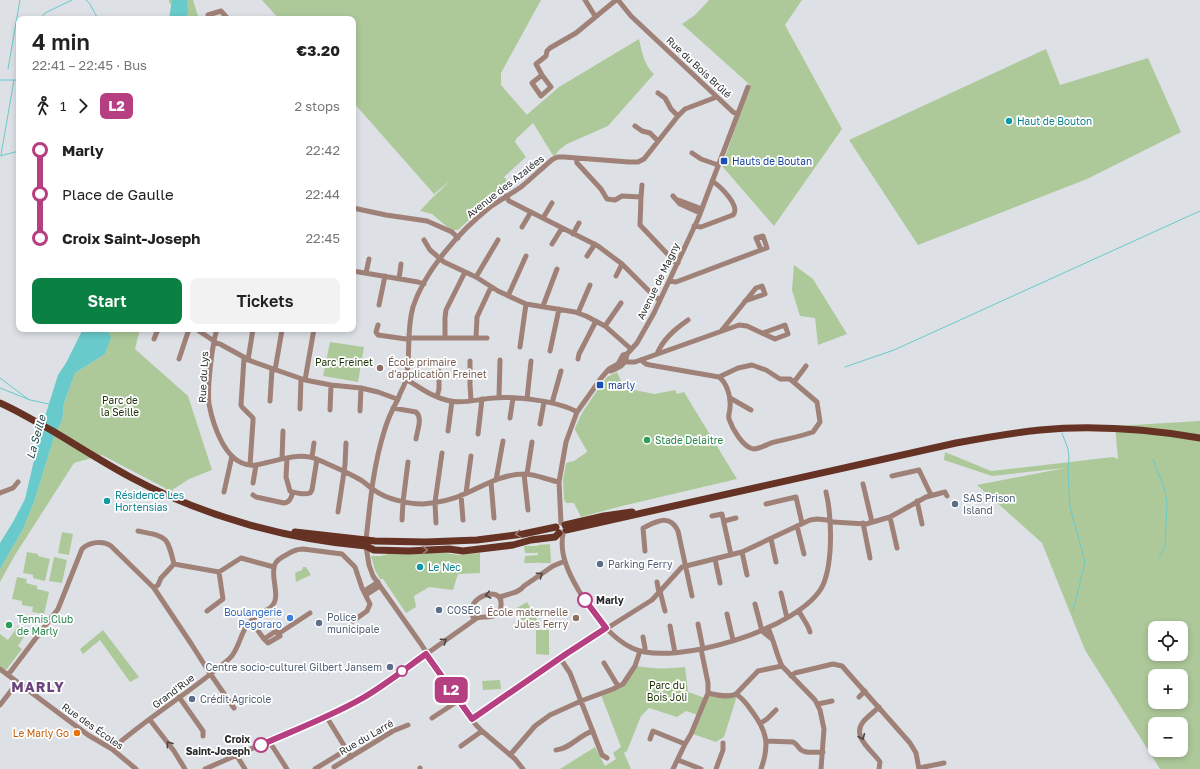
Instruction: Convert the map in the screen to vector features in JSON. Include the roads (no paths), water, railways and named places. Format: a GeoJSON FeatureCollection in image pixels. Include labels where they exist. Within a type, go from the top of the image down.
{"type":"FeatureCollection","features":[{"type":"Feature","properties":{"kind":"main road"},"geometry":{"type":"LineString","coordinates":[[0,403],[62,437],[131,478],[169,496],[230,518],[305,538],[366,543],[471,540],[562,529],[666,508],[956,443],[1013,433],[1063,429],[1136,429],[1200,438]]}},
{"type":"Feature","properties":{"kind":"street"},"geometry":{"type":"LineString","coordinates":[[585,0],[595,16]]}},
{"type":"Feature","properties":{"kind":"street"},"geometry":{"type":"LineString","coordinates":[[542,75],[536,64],[546,56],[547,51],[550,48],[576,33],[595,16],[620,1]]}},
{"type":"Feature","properties":{"kind":"street","name":"Rue du Bois Brûlé"},"geometry":{"type":"LineString","coordinates":[[620,1],[631,16],[648,33],[733,112],[737,114]]}},
{"type":"Feature","properties":{"kind":"street"},"geometry":{"type":"LineString","coordinates":[[208,14],[220,11],[225,16]]}},
{"type":"Feature","properties":{"kind":"street","name":"Avenue de Magny"},"geometry":{"type":"LineString","coordinates":[[643,651],[632,648],[606,628],[575,585],[565,561],[562,539],[559,482],[566,442],[577,412],[605,374],[622,361],[623,355],[637,343],[660,300],[701,211],[748,87]]}},
{"type":"Feature","properties":{"kind":"street"},"geometry":{"type":"LineString","coordinates":[[658,94],[665,98],[671,109],[678,116]]}},
{"type":"Feature","properties":{"kind":"street","name":"Avenue des Azalées"},"geometry":{"type":"LineString","coordinates":[[523,769],[515,759],[482,731],[458,701],[373,576],[369,565],[366,543],[372,488],[382,439],[393,408],[406,380],[410,319],[418,294],[439,258],[478,217],[506,196],[521,187],[553,159],[561,156],[635,162],[644,159],[685,109],[716,96]]}},
{"type":"Feature","properties":{"kind":"street"},"geometry":{"type":"LineString","coordinates":[[636,126],[642,131],[650,133],[658,141]]}},
{"type":"Feature","properties":{"kind":"street"},"geometry":{"type":"LineString","coordinates":[[692,153],[718,164]]}},
{"type":"Feature","properties":{"kind":"street"},"geometry":{"type":"LineString","coordinates":[[576,158],[577,163],[601,189],[607,199],[615,200],[622,196],[641,197]]}},
{"type":"Feature","properties":{"kind":"street"},"geometry":{"type":"LineString","coordinates":[[694,226],[701,227],[735,213],[732,200],[712,181]]}},
{"type":"Feature","properties":{"kind":"street"},"geometry":{"type":"LineString","coordinates":[[642,185],[640,225],[678,263]]}},
{"type":"Feature","properties":{"kind":"street"},"geometry":{"type":"LineString","coordinates":[[506,196],[509,201],[595,244],[622,264],[655,297],[660,300]]}},
{"type":"Feature","properties":{"kind":"street"},"geometry":{"type":"LineString","coordinates":[[674,196],[678,200],[701,211]]}},
{"type":"Feature","properties":{"kind":"street"},"geometry":{"type":"LineString","coordinates":[[543,218],[552,203]]}},
{"type":"Feature","properties":{"kind":"street"},"geometry":{"type":"LineString","coordinates":[[356,208],[427,220],[452,232],[458,238]]}},
{"type":"Feature","properties":{"kind":"street"},"geometry":{"type":"LineString","coordinates":[[522,227],[531,212]]}},
{"type":"Feature","properties":{"kind":"street"},"geometry":{"type":"LineString","coordinates":[[573,234],[580,223]]}},
{"type":"Feature","properties":{"kind":"street"},"geometry":{"type":"LineString","coordinates":[[552,244],[562,228]]}},
{"type":"Feature","properties":{"kind":"street"},"geometry":{"type":"LineString","coordinates":[[424,240],[430,250],[444,262],[476,277],[508,296],[526,304],[578,312],[605,326],[631,349]]}},
{"type":"Feature","properties":{"kind":"street"},"geometry":{"type":"LineString","coordinates":[[476,277],[498,240]]}},
{"type":"Feature","properties":{"kind":"street"},"geometry":{"type":"LineString","coordinates":[[588,256],[595,244]]}},
{"type":"Feature","properties":{"kind":"street"},"geometry":{"type":"LineString","coordinates":[[669,281],[676,282],[761,250]]}},
{"type":"Feature","properties":{"kind":"street"},"geometry":{"type":"LineString","coordinates":[[508,296],[526,256]]}},
{"type":"Feature","properties":{"kind":"street"},"geometry":{"type":"LineString","coordinates":[[366,273],[369,260]]}},
{"type":"Feature","properties":{"kind":"street"},"geometry":{"type":"LineString","coordinates":[[399,279],[401,264]]}},
{"type":"Feature","properties":{"kind":"street"},"geometry":{"type":"LineString","coordinates":[[616,276],[622,264]]}},
{"type":"Feature","properties":{"kind":"street"},"geometry":{"type":"LineString","coordinates":[[543,306],[557,269]]}},
{"type":"Feature","properties":{"kind":"street"},"geometry":{"type":"LineString","coordinates":[[356,271],[424,284]]}},
{"type":"Feature","properties":{"kind":"street"},"geometry":{"type":"LineString","coordinates":[[445,338],[446,310],[465,272]]}},
{"type":"Feature","properties":{"kind":"street"},"geometry":{"type":"LineString","coordinates":[[379,305],[385,276]]}},
{"type":"Feature","properties":{"kind":"street"},"geometry":{"type":"LineString","coordinates":[[578,312],[590,285]]}},
{"type":"Feature","properties":{"kind":"street"},"geometry":{"type":"LineString","coordinates":[[476,338],[476,317],[491,287]]}},
{"type":"Feature","properties":{"kind":"street"},"geometry":{"type":"LineString","coordinates":[[721,331],[745,301]]}},
{"type":"Feature","properties":{"kind":"street"},"geometry":{"type":"LineString","coordinates":[[605,326],[621,303]]}},
{"type":"Feature","properties":{"kind":"street"},"geometry":{"type":"LineString","coordinates":[[520,347],[526,304]]}},
{"type":"Feature","properties":{"kind":"street"},"geometry":{"type":"LineString","coordinates":[[550,352],[559,309]]}},
{"type":"Feature","properties":{"kind":"street"},"geometry":{"type":"LineString","coordinates":[[657,354],[662,344],[675,329],[688,320]]}},
{"type":"Feature","properties":{"kind":"street"},"geometry":{"type":"LineString","coordinates":[[578,359],[579,354],[596,321]]}},
{"type":"Feature","properties":{"kind":"street"},"geometry":{"type":"LineString","coordinates":[[378,325],[376,332],[378,334],[406,339],[487,338]]}},
{"type":"Feature","properties":{"kind":"street"},"geometry":{"type":"LineString","coordinates":[[622,361],[632,363],[735,326],[743,325],[763,333]]}},
{"type":"Feature","properties":{"kind":"street"},"geometry":{"type":"LineString","coordinates":[[154,339],[157,332]]}},
{"type":"Feature","properties":{"kind":"street"},"geometry":{"type":"LineString","coordinates":[[179,359],[188,332]]}},
{"type":"Feature","properties":{"kind":"street"},"geometry":{"type":"LineString","coordinates":[[200,332],[246,359],[303,380],[331,386],[361,388],[397,399]]}},
{"type":"Feature","properties":{"kind":"street","name":"Rue du Lys"},"geometry":{"type":"LineString","coordinates":[[216,332],[209,383],[209,404],[219,436],[226,449],[238,462],[253,465]]}},
{"type":"Feature","properties":{"kind":"street"},"geometry":{"type":"LineString","coordinates":[[252,332],[246,359],[241,405],[242,408],[253,418],[253,483]]}},
{"type":"Feature","properties":{"kind":"street"},"geometry":{"type":"LineString","coordinates":[[270,401],[274,369],[282,332]]}},
{"type":"Feature","properties":{"kind":"street"},"geometry":{"type":"LineString","coordinates":[[300,409],[303,380],[313,332]]}},
{"type":"Feature","properties":{"kind":"street"},"geometry":{"type":"LineString","coordinates":[[498,397],[500,360]]}},
{"type":"Feature","properties":{"kind":"street"},"geometry":{"type":"LineString","coordinates":[[641,360],[650,365],[719,377],[723,380],[730,398],[728,416],[730,422],[742,443],[752,449],[813,432],[820,422],[817,402],[794,382],[788,379],[780,379],[766,370],[752,365],[738,368],[719,377]]}},
{"type":"Feature","properties":{"kind":"street"},"geometry":{"type":"LineString","coordinates":[[470,361],[471,401]]}},
{"type":"Feature","properties":{"kind":"street"},"geometry":{"type":"LineString","coordinates":[[527,399],[531,361]]}},
{"type":"Feature","properties":{"kind":"street"},"geometry":{"type":"LineString","coordinates":[[794,382],[806,366]]}},
{"type":"Feature","properties":{"kind":"street"},"geometry":{"type":"LineString","coordinates":[[437,397],[439,389],[439,371]]}},
{"type":"Feature","properties":{"kind":"street"},"geometry":{"type":"LineString","coordinates":[[552,404],[561,372]]}},
{"type":"Feature","properties":{"kind":"street"},"geometry":{"type":"LineString","coordinates":[[406,380],[437,397],[452,401],[471,401],[498,397],[527,399],[572,409],[577,412]]}},
{"type":"Feature","properties":{"kind":"street"},"geometry":{"type":"LineString","coordinates":[[330,410],[331,386]]}},
{"type":"Feature","properties":{"kind":"street"},"geometry":{"type":"LineString","coordinates":[[360,411],[361,388]]}},
{"type":"Feature","properties":{"kind":"street"},"geometry":{"type":"LineString","coordinates":[[510,418],[513,398]]}},
{"type":"Feature","properties":{"kind":"street"},"geometry":{"type":"LineString","coordinates":[[730,398],[751,410]]}},
{"type":"Feature","properties":{"kind":"street"},"geometry":{"type":"LineString","coordinates":[[478,434],[482,400]]}},
{"type":"Feature","properties":{"kind":"street"},"geometry":{"type":"LineString","coordinates":[[448,431],[452,401]]}},
{"type":"Feature","properties":{"kind":"street"},"geometry":{"type":"LineString","coordinates":[[540,424],[544,402]]}},
{"type":"Feature","properties":{"kind":"street"},"geometry":{"type":"LineString","coordinates":[[393,408],[416,412],[418,414],[420,418],[416,439]]}},
{"type":"Feature","properties":{"kind":"street"},"geometry":{"type":"LineString","coordinates":[[283,431],[286,477],[290,491],[308,494],[312,490],[315,458],[314,443]]}},
{"type":"Feature","properties":{"kind":"street"},"geometry":{"type":"LineString","coordinates":[[496,480],[503,441]]}},
{"type":"Feature","properties":{"kind":"street"},"geometry":{"type":"LineString","coordinates":[[528,510],[525,474],[532,442]]}},
{"type":"Feature","properties":{"kind":"street"},"geometry":{"type":"LineString","coordinates":[[338,512],[344,472],[346,443]]}},
{"type":"Feature","properties":{"kind":"street"},"geometry":{"type":"LineString","coordinates":[[436,523],[435,502],[442,452]]}},
{"type":"Feature","properties":{"kind":"street"},"geometry":{"type":"LineString","coordinates":[[224,492],[232,456]]}},
{"type":"Feature","properties":{"kind":"street"},"geometry":{"type":"LineString","coordinates":[[253,465],[302,456],[315,458],[359,479],[387,496],[403,502],[423,504],[464,494],[496,480],[512,475],[525,474],[541,476],[559,482]]}},
{"type":"Feature","properties":{"kind":"street"},"geometry":{"type":"LineString","coordinates":[[463,520],[464,494],[471,456]]}},
{"type":"Feature","properties":{"kind":"street"},"geometry":{"type":"LineString","coordinates":[[402,520],[408,462]]}},
{"type":"Feature","properties":{"kind":"street"},"geometry":{"type":"LineString","coordinates":[[892,476],[919,470],[931,495]]}},
{"type":"Feature","properties":{"kind":"street"},"geometry":{"type":"LineString","coordinates":[[0,492],[13,488],[18,482]]}},
{"type":"Feature","properties":{"kind":"street"},"geometry":{"type":"LineString","coordinates":[[491,482],[494,518]]}},
{"type":"Feature","properties":{"kind":"street"},"geometry":{"type":"LineString","coordinates":[[863,484],[872,522]]}},
{"type":"Feature","properties":{"kind":"street"},"geometry":{"type":"LineString","coordinates":[[253,495],[284,503],[291,499],[293,492]]}},
{"type":"Feature","properties":{"kind":"street"},"geometry":{"type":"LineString","coordinates":[[643,651],[659,653],[702,649],[768,628],[798,611],[819,592],[825,578],[829,552],[830,521],[830,508],[826,492]]}},
{"type":"Feature","properties":{"kind":"street"},"geometry":{"type":"LineString","coordinates":[[472,719],[560,658],[649,602],[682,567],[742,552],[800,524],[817,519],[863,523],[872,522],[890,517],[917,501],[931,495],[944,492],[947,496]]}},
{"type":"Feature","properties":{"kind":"street"},"geometry":{"type":"LineString","coordinates":[[766,504],[796,497],[804,554]]}},
{"type":"Feature","properties":{"kind":"street"},"geometry":{"type":"LineString","coordinates":[[917,501],[922,524]]}},
{"type":"Feature","properties":{"kind":"street"},"geometry":{"type":"LineString","coordinates":[[712,516],[722,514],[731,555]]}},
{"type":"Feature","properties":{"kind":"street"},"geometry":{"type":"LineString","coordinates":[[890,517],[897,548]]}},
{"type":"Feature","properties":{"kind":"street"},"geometry":{"type":"LineString","coordinates":[[724,521],[736,518]]}},
{"type":"Feature","properties":{"kind":"street"},"geometry":{"type":"LineString","coordinates":[[645,551],[642,528],[662,520],[672,523],[678,531],[692,596]]}},
{"type":"Feature","properties":{"kind":"street"},"geometry":{"type":"LineString","coordinates":[[863,523],[870,558]]}},
{"type":"Feature","properties":{"kind":"street"},"geometry":{"type":"LineString","coordinates":[[138,531],[157,535],[165,539],[170,548],[174,564]]}},
{"type":"Feature","properties":{"kind":"street"},"geometry":{"type":"LineString","coordinates":[[771,539],[776,562]]}},
{"type":"Feature","properties":{"kind":"street"},"geometry":{"type":"LineString","coordinates":[[8,675],[58,609],[82,549],[86,545],[103,542],[111,546],[153,586],[234,708]]}},
{"type":"Feature","properties":{"kind":"street"},"geometry":{"type":"LineString","coordinates":[[174,564],[219,572],[241,558],[274,567],[280,559],[297,549],[342,554],[355,567],[370,602],[369,609],[353,621]]}},
{"type":"Feature","properties":{"kind":"street"},"geometry":{"type":"LineString","coordinates":[[742,552],[746,575]]}},
{"type":"Feature","properties":{"kind":"street"},"geometry":{"type":"LineString","coordinates":[[715,558],[720,583]]}},
{"type":"Feature","properties":{"kind":"street"},"geometry":{"type":"LineString","coordinates":[[500,597],[521,589],[553,566],[565,561]]}},
{"type":"Feature","properties":{"kind":"street"},"geometry":{"type":"LineString","coordinates":[[153,586],[174,564]]}},
{"type":"Feature","properties":{"kind":"street","name":"Grand'Rue"},"geometry":{"type":"LineString","coordinates":[[112,749],[232,656],[246,627],[251,621],[270,608],[275,602],[274,567]]}},
{"type":"Feature","properties":{"kind":"street"},"geometry":{"type":"LineString","coordinates":[[206,611],[223,599],[219,572]]}},
{"type":"Feature","properties":{"kind":"street"},"geometry":{"type":"LineString","coordinates":[[657,582],[665,611]]}},
{"type":"Feature","properties":{"kind":"street"},"geometry":{"type":"LineString","coordinates":[[365,593],[379,584]]}},
{"type":"Feature","properties":{"kind":"street"},"geometry":{"type":"LineString","coordinates":[[781,593],[787,618]]}},
{"type":"Feature","properties":{"kind":"street"},"geometry":{"type":"LineString","coordinates":[[477,618],[473,617],[471,611],[472,605],[476,601],[488,594],[495,594],[500,597]]}},
{"type":"Feature","properties":{"kind":"street"},"geometry":{"type":"LineString","coordinates":[[205,769],[326,716],[363,698],[477,618],[483,616],[495,616],[499,613],[501,604],[500,597]]}},
{"type":"Feature","properties":{"kind":"street"},"geometry":{"type":"LineString","coordinates":[[755,604],[762,630],[772,639]]}},
{"type":"Feature","properties":{"kind":"street"},"geometry":{"type":"LineString","coordinates":[[798,611],[809,626],[810,632]]}},
{"type":"Feature","properties":{"kind":"street"},"geometry":{"type":"LineString","coordinates":[[251,621],[264,639],[276,631],[278,634],[310,613]]}},
{"type":"Feature","properties":{"kind":"street"},"geometry":{"type":"LineString","coordinates":[[727,614],[733,640]]}},
{"type":"Feature","properties":{"kind":"street"},"geometry":{"type":"LineString","coordinates":[[673,769],[691,734],[708,693],[708,683],[698,624]]}},
{"type":"Feature","properties":{"kind":"street"},"geometry":{"type":"LineString","coordinates":[[670,626],[675,652]]}},
{"type":"Feature","properties":{"kind":"street"},"geometry":{"type":"LineString","coordinates":[[246,627],[260,634]]}},
{"type":"Feature","properties":{"kind":"street"},"geometry":{"type":"LineString","coordinates":[[768,628],[772,635],[772,639],[782,666],[818,704],[824,729],[821,769]]}},
{"type":"Feature","properties":{"kind":"street"},"geometry":{"type":"LineString","coordinates":[[510,755],[535,726],[550,715],[618,686],[625,681],[645,648],[643,637]]}},
{"type":"Feature","properties":{"kind":"street"},"geometry":{"type":"LineString","coordinates":[[560,658],[570,673],[602,755],[607,758]]}},
{"type":"Feature","properties":{"kind":"street"},"geometry":{"type":"LineString","coordinates":[[604,663],[618,686]]}},
{"type":"Feature","properties":{"kind":"street"},"geometry":{"type":"LineString","coordinates":[[791,676],[795,673],[833,664],[844,667],[913,746],[919,769],[944,763]]}},
{"type":"Feature","properties":{"kind":"street"},"geometry":{"type":"LineString","coordinates":[[708,693],[729,696],[736,694],[758,672],[782,666]]}},
{"type":"Feature","properties":{"kind":"street","name":"Rue des Écoles"},"geometry":{"type":"LineString","coordinates":[[0,669],[88,735],[112,749],[136,769]]}},
{"type":"Feature","properties":{"kind":"street"},"geometry":{"type":"LineString","coordinates":[[0,705],[17,682]]}},
{"type":"Feature","properties":{"kind":"street"},"geometry":{"type":"LineString","coordinates":[[859,697],[865,691]]}},
{"type":"Feature","properties":{"kind":"street"},"geometry":{"type":"LineString","coordinates":[[736,694],[743,699],[761,723],[766,741],[766,751],[761,769]]}},
{"type":"Feature","properties":{"kind":"street"},"geometry":{"type":"LineString","coordinates":[[179,697],[203,732],[203,736]]}},
{"type":"Feature","properties":{"kind":"street"},"geometry":{"type":"LineString","coordinates":[[432,718],[458,701]]}},
{"type":"Feature","properties":{"kind":"street"},"geometry":{"type":"LineString","coordinates":[[818,704],[832,701]]}},
{"type":"Feature","properties":{"kind":"street"},"geometry":{"type":"LineString","coordinates":[[879,707],[864,721],[859,729],[861,738],[880,762],[879,769]]}},
{"type":"Feature","properties":{"kind":"street"},"geometry":{"type":"LineString","coordinates":[[761,723],[776,710]]}},
{"type":"Feature","properties":{"kind":"street"},"geometry":{"type":"LineString","coordinates":[[326,716],[351,757]]}},
{"type":"Feature","properties":{"kind":"street"},"geometry":{"type":"LineString","coordinates":[[150,720],[174,751],[185,769]]}},
{"type":"Feature","properties":{"kind":"street","name":"Rue du Larré"},"geometry":{"type":"LineString","coordinates":[[330,760],[335,768],[393,731],[408,725]]}},
{"type":"Feature","properties":{"kind":"street"},"geometry":{"type":"LineString","coordinates":[[462,746],[482,731]]}},
{"type":"Feature","properties":{"kind":"street"},"geometry":{"type":"LineString","coordinates":[[556,750],[562,749],[587,733],[593,731]]}},
{"type":"Feature","properties":{"kind":"street"},"geometry":{"type":"LineString","coordinates":[[650,738],[653,731],[685,744]]}},
{"type":"Feature","properties":{"kind":"street"},"geometry":{"type":"LineString","coordinates":[[270,741],[287,769]]}},
{"type":"Feature","properties":{"kind":"street"},"geometry":{"type":"LineString","coordinates":[[766,741],[793,742],[797,744],[801,750],[806,752],[823,752]]}},
{"type":"Feature","properties":{"kind":"street"},"geometry":{"type":"LineString","coordinates":[[716,769],[723,750],[723,743]]}},
{"type":"Feature","properties":{"kind":"street"},"geometry":{"type":"LineString","coordinates":[[315,769],[346,750]]}},
{"type":"Feature","properties":{"kind":"street"},"geometry":{"type":"LineString","coordinates":[[236,756],[245,769]]}},
{"type":"Feature","properties":{"kind":"street"},"geometry":{"type":"LineString","coordinates":[[678,760],[701,769]]}},
{"type":"Feature","properties":{"kind":"water"},"geometry":{"type":"Polygon","coordinates":[[[172,0],[187,0],[188,12],[186,16],[169,16],[172,0]]]}},
{"type":"Feature","properties":{"kind":"water"},"geometry":{"type":"Polygon","coordinates":[[[82,332],[108,332],[111,337],[105,354],[75,373],[64,403],[62,421],[55,434],[34,502],[23,529],[0,569],[0,543],[25,499],[42,426],[58,375],[66,363],[82,332]]]}},
{"type":"Feature","properties":{"kind":"waterway"},"geometry":{"type":"LineString","coordinates":[[17,16],[20,0]]}},
{"type":"Feature","properties":{"kind":"waterway"},"geometry":{"type":"LineString","coordinates":[[42,16],[45,13],[72,0]]}},
{"type":"Feature","properties":{"kind":"waterway"},"geometry":{"type":"LineString","coordinates":[[86,0],[96,16]]}},
{"type":"Feature","properties":{"kind":"waterway"},"geometry":{"type":"LineString","coordinates":[[8,69],[16,23]]}},
{"type":"Feature","properties":{"kind":"waterway"},"geometry":{"type":"LineString","coordinates":[[0,80],[16,80]]}},
{"type":"Feature","properties":{"kind":"waterway"},"geometry":{"type":"LineString","coordinates":[[1,155],[14,80]]}},
{"type":"Feature","properties":{"kind":"waterway"},"geometry":{"type":"LineString","coordinates":[[0,156],[16,152]]}},
{"type":"Feature","properties":{"kind":"waterway"},"geometry":{"type":"LineString","coordinates":[[845,367],[894,350],[1200,211]]}},
{"type":"Feature","properties":{"kind":"waterway"},"geometry":{"type":"LineString","coordinates":[[0,378],[28,399]]}},
{"type":"Feature","properties":{"kind":"waterway"},"geometry":{"type":"LineString","coordinates":[[0,388],[30,400],[49,404]]}},
{"type":"Feature","properties":{"kind":"waterway"},"geometry":{"type":"LineString","coordinates":[[1062,433],[1068,449],[1069,457],[1068,471],[1070,507],[1085,562],[1073,611]]}},
{"type":"Feature","properties":{"kind":"waterway"},"geometry":{"type":"LineString","coordinates":[[1153,459],[1165,491],[1167,503],[1165,547],[1159,558]]}},
{"type":"Feature","properties":{"kind":"place","name":"Haut de Bouton"},"geometry":{"type":"Point","coordinates":[1009,121]}},
{"type":"Feature","properties":{"kind":"place","name":"Hauts de Boutan"},"geometry":{"type":"Point","coordinates":[724,161]}},
{"type":"Feature","properties":{"kind":"place","name":"École primaire d'application Freinet"},"geometry":{"type":"Point","coordinates":[380,368]}},
{"type":"Feature","properties":{"kind":"place","name":"marly"},"geometry":{"type":"Point","coordinates":[600,385]}},
{"type":"Feature","properties":{"kind":"place","name":"Stade Delaitre"},"geometry":{"type":"Point","coordinates":[647,440]}},
{"type":"Feature","properties":{"kind":"place","name":"Résidence Les Hortensias"},"geometry":{"type":"Point","coordinates":[107,501]}},
{"type":"Feature","properties":{"kind":"place","name":"SAS Prison Island"},"geometry":{"type":"Point","coordinates":[955,504]}},
{"type":"Feature","properties":{"kind":"place","name":"Parking Ferry"},"geometry":{"type":"Point","coordinates":[600,564]}},
{"type":"Feature","properties":{"kind":"place","name":"Le Nec"},"geometry":{"type":"Point","coordinates":[420,567]}},
{"type":"Feature","properties":{"kind":"place","name":"Marly"},"geometry":{"type":"Point","coordinates":[585,600]}},
{"type":"Feature","properties":{"kind":"place","name":"COSEC"},"geometry":{"type":"Point","coordinates":[439,610]}},
{"type":"Feature","properties":{"kind":"place","name":"Boulangerie Pegoraro"},"geometry":{"type":"Point","coordinates":[290,618]}},
{"type":"Feature","properties":{"kind":"place","name":"École maternelle Jules Ferry"},"geometry":{"type":"Point","coordinates":[576,618]}},
{"type":"Feature","properties":{"kind":"place","name":"Police municipale"},"geometry":{"type":"Point","coordinates":[319,623]}},
{"type":"Feature","properties":{"kind":"place","name":"Tennis Club de Marly"},"geometry":{"type":"Point","coordinates":[9,625]}},
{"type":"Feature","properties":{"kind":"place","name":"Centre socio-culturel Gilbert Jansem"},"geometry":{"type":"Point","coordinates":[390,667]}},
{"type":"Feature","properties":{"kind":"place","name":"Crédit Agricole"},"geometry":{"type":"Point","coordinates":[192,699]}},
{"type":"Feature","properties":{"kind":"place","name":"Le Marly Go"},"geometry":{"type":"Point","coordinates":[77,733]}},
{"type":"Feature","properties":{"kind":"place","name":"Croix Saint-Joseph"},"geometry":{"type":"Point","coordinates":[261,745]}},
{"type":"Feature","properties":{"kind":"district","name":"MARLY"},"geometry":{"type":"Point","coordinates":[38,687]}},
{"type":"Feature","properties":{"kind":"park label","name":"Parc Freinet"},"geometry":{"type":"Point","coordinates":[344,362]}},
{"type":"Feature","properties":{"kind":"park label","name":"Parc de la Seille"},"geometry":{"type":"Point","coordinates":[120,406]}},
{"type":"Feature","properties":{"kind":"park label","name":"Parc du Bois Joli"},"geometry":{"type":"Point","coordinates":[667,690]}},
{"type":"Feature","properties":{"kind":"water label","name":"La Seille"},"geometry":{"type":"Point","coordinates":[36,437]}}]}
